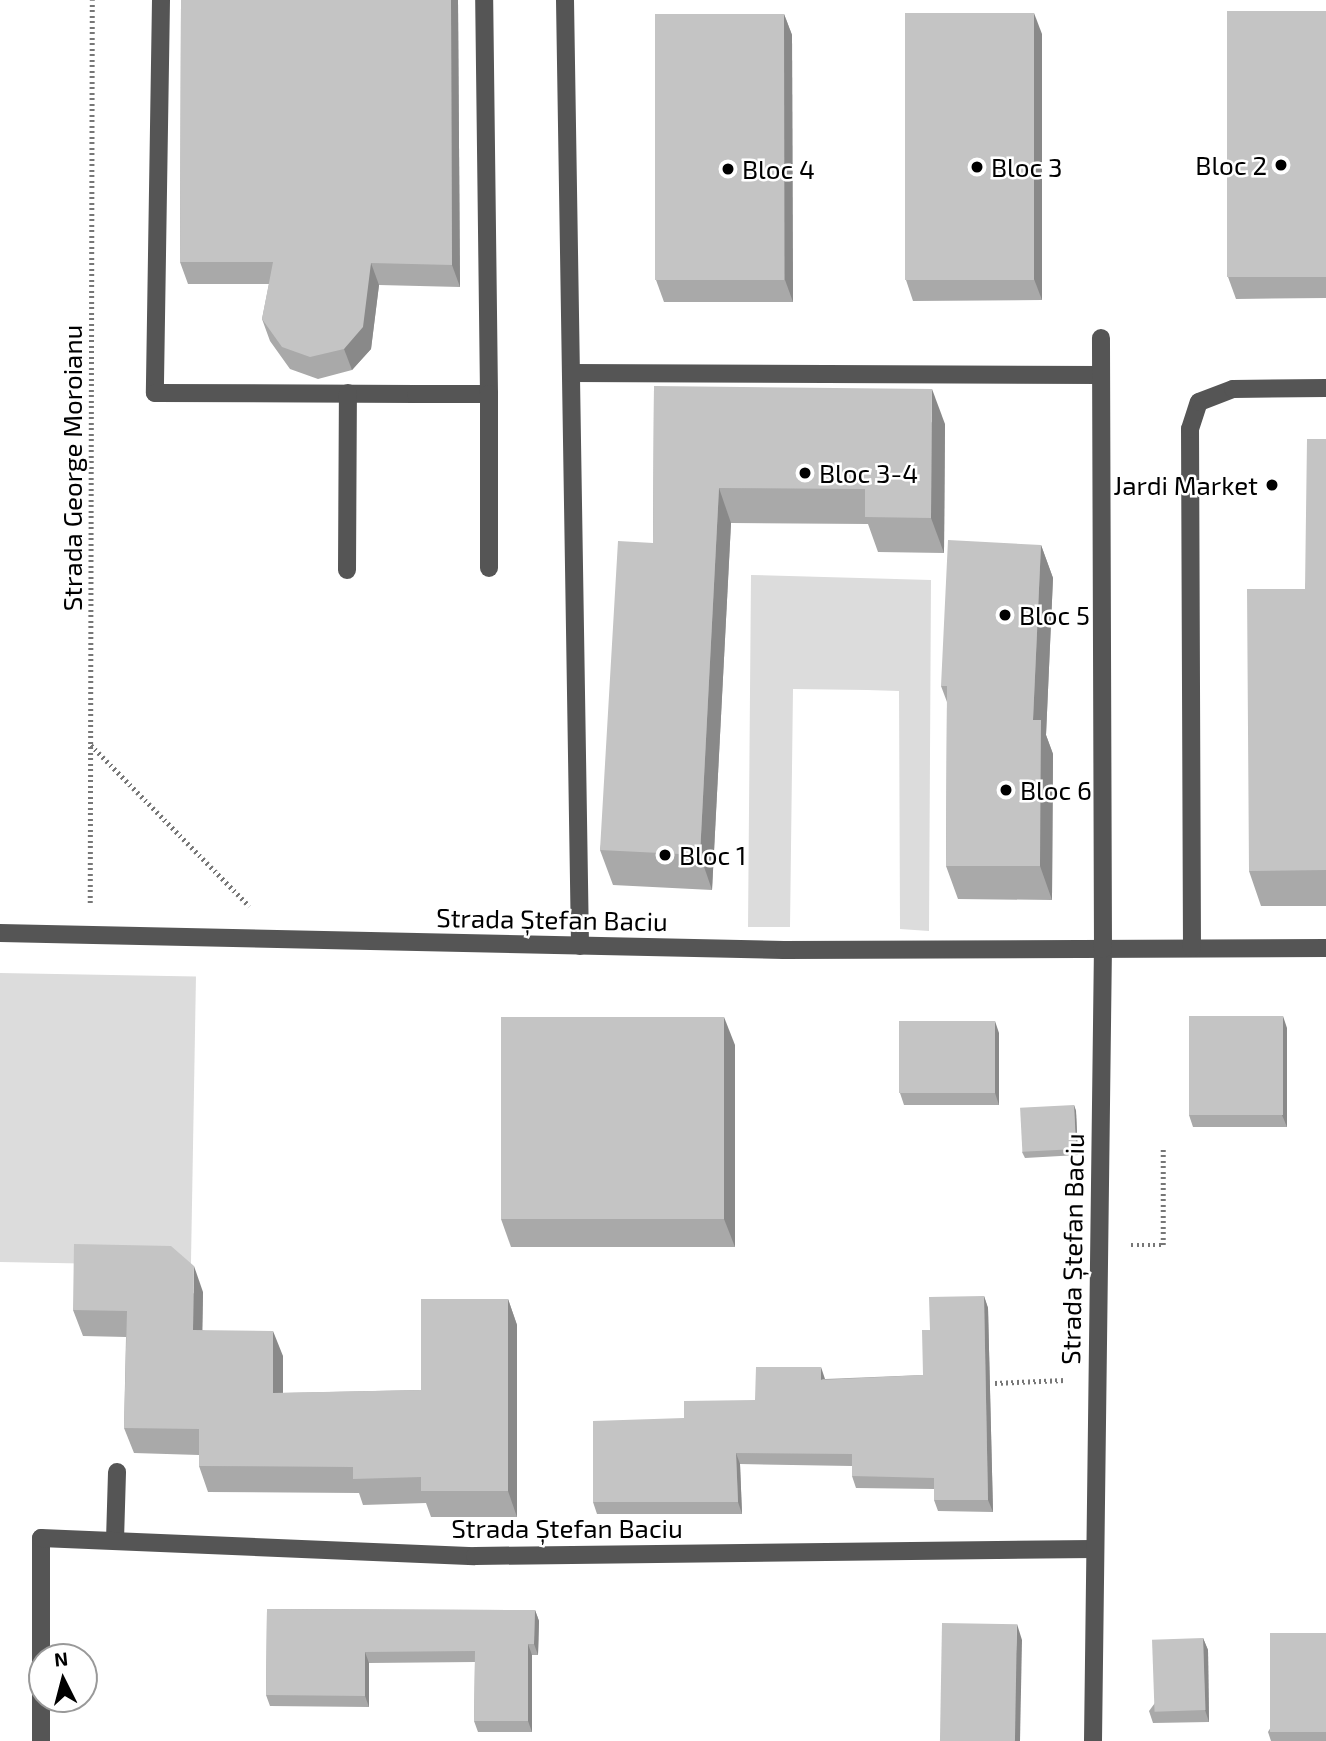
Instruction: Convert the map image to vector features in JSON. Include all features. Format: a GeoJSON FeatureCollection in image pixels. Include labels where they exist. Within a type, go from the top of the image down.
{"type":"FeatureCollection","features":[{"type":"Feature","properties":{"kind":"street"},"geometry":{"type":"LineString","coordinates":[[161,0],[155,393],[489,394]]}},
{"type":"Feature","properties":{"kind":"street"},"geometry":{"type":"LineString","coordinates":[[484,0],[489,568]]}},
{"type":"Feature","properties":{"kind":"street"},"geometry":{"type":"LineString","coordinates":[[565,0],[580,947]]}},
{"type":"Feature","properties":{"kind":"street"},"geometry":{"type":"LineString","coordinates":[[1101,338],[1103,949]]}},
{"type":"Feature","properties":{"kind":"street"},"geometry":{"type":"LineString","coordinates":[[571,373],[1101,375]]}},
{"type":"Feature","properties":{"kind":"street"},"geometry":{"type":"LineString","coordinates":[[1192,948],[1190,429],[1199,402],[1233,388],[1326,388]]}},
{"type":"Feature","properties":{"kind":"street"},"geometry":{"type":"LineString","coordinates":[[347,570],[348,393]]}},
{"type":"Feature","properties":{"kind":"street","name":"Strada Ștefan Baciu"},"geometry":{"type":"LineString","coordinates":[[0,933],[580,947],[1326,948]]}},
{"type":"Feature","properties":{"kind":"street","name":"Strada Ștefan Baciu"},"geometry":{"type":"LineString","coordinates":[[1093,1741],[1103,949]]}},
{"type":"Feature","properties":{"kind":"street"},"geometry":{"type":"LineString","coordinates":[[115,1540],[117,1472]]}},
{"type":"Feature","properties":{"kind":"street","name":"Strada Ștefan Baciu"},"geometry":{"type":"LineString","coordinates":[[41,1741],[41,1538],[475,1556],[1094,1549]]}},
{"type":"Feature","properties":{"kind":"path","name":"Strada George Moroianu"},"geometry":{"type":"LineString","coordinates":[[90,936],[92,0]]}},
{"type":"Feature","properties":{"kind":"path"},"geometry":{"type":"LineString","coordinates":[[91,744],[281,940]]}},
{"type":"Feature","properties":{"kind":"path"},"geometry":{"type":"LineString","coordinates":[[1099,1246],[1163,1245],[1163,1147]]}},
{"type":"Feature","properties":{"kind":"path"},"geometry":{"type":"LineString","coordinates":[[995,1383],[1097,1379]]}},
{"type":"Feature","properties":{"kind":"shaded area"},"geometry":{"type":"Polygon","coordinates":[[[751,575],[931,580],[929,931],[900,929],[899,691],[867,690],[793,689],[790,927],[748,927],[751,575]]]}},
{"type":"Feature","properties":{"kind":"shaded area"},"geometry":{"type":"Polygon","coordinates":[[[0,973],[196,976],[191,1265],[0,1262],[0,973]]]}},
{"type":"Feature","properties":{"kind":"building"},"geometry":{"type":"Polygon","coordinates":[[[181,0],[451,0],[452,265],[371,263],[363,327],[344,349],[310,357],[282,347],[262,319],[273,262],[180,262],[181,0]]]}},
{"type":"Feature","properties":{"kind":"building","name":"Bloc 2"},"geometry":{"type":"Polygon","coordinates":[[[1227,11],[1326,11],[1326,277],[1227,277],[1227,11]]]}},
{"type":"Feature","properties":{"kind":"building","name":"Bloc 3"},"geometry":{"type":"Polygon","coordinates":[[[905,13],[1034,13],[1034,280],[905,280],[905,13]]]}},
{"type":"Feature","properties":{"kind":"building","name":"Bloc 4"},"geometry":{"type":"Polygon","coordinates":[[[655,14],[784,14],[784,280],[655,280],[655,14]]]}},
{"type":"Feature","properties":{"kind":"building"},"geometry":{"type":"Polygon","coordinates":[[[654,386],[932,389],[931,518],[865,517],[865,489],[719,488],[700,855],[600,850],[618,541],[653,543],[654,386]]]}},
{"type":"Feature","properties":{"kind":"building"},"geometry":{"type":"Polygon","coordinates":[[[1307,439],[1326,439],[1326,870],[1249,871],[1247,589],[1305,589],[1307,439]]]}},
{"type":"Feature","properties":{"kind":"building"},"geometry":{"type":"Polygon","coordinates":[[[948,540],[1041,545],[1033,720],[1041,720],[1040,866],[946,866],[947,686],[941,686],[948,540]]]}},
{"type":"Feature","properties":{"kind":"building"},"geometry":{"type":"Polygon","coordinates":[[[1189,1016],[1283,1016],[1283,1115],[1189,1115],[1189,1016]]]}},
{"type":"Feature","properties":{"kind":"building"},"geometry":{"type":"Polygon","coordinates":[[[501,1017],[724,1017],[724,1219],[501,1219],[501,1017]]]}},
{"type":"Feature","properties":{"kind":"building"},"geometry":{"type":"Polygon","coordinates":[[[899,1021],[995,1021],[995,1093],[899,1093],[899,1021]]]}},
{"type":"Feature","properties":{"kind":"building"},"geometry":{"type":"Polygon","coordinates":[[[1074,1105],[1076,1149],[1022,1152],[1020,1108],[1074,1105]]]}},
{"type":"Feature","properties":{"kind":"building"},"geometry":{"type":"Polygon","coordinates":[[[74,1244],[171,1246],[194,1266],[193,1330],[273,1331],[273,1393],[421,1390],[421,1299],[508,1299],[508,1491],[421,1491],[421,1477],[353,1479],[353,1467],[199,1466],[199,1429],[124,1428],[127,1311],[73,1310],[74,1244]]]}},
{"type":"Feature","properties":{"kind":"building"},"geometry":{"type":"Polygon","coordinates":[[[984,1296],[988,1500],[934,1500],[934,1478],[852,1476],[852,1454],[736,1453],[738,1502],[593,1502],[593,1421],[684,1418],[684,1401],[755,1400],[756,1367],[821,1367],[821,1380],[923,1375],[922,1330],[930,1330],[929,1297],[984,1296]]]}},
{"type":"Feature","properties":{"kind":"building"},"geometry":{"type":"Polygon","coordinates":[[[267,1609],[535,1610],[534,1644],[528,1644],[528,1721],[474,1721],[475,1651],[365,1652],[365,1696],[266,1695],[267,1609]]]}},
{"type":"Feature","properties":{"kind":"building"},"geometry":{"type":"Polygon","coordinates":[[[942,1623],[1017,1624],[1015,1741],[940,1741],[942,1623]]]}},
{"type":"Feature","properties":{"kind":"building"},"geometry":{"type":"Polygon","coordinates":[[[1270,1633],[1326,1633],[1326,1732],[1270,1732],[1270,1633]]]}},
{"type":"Feature","properties":{"kind":"building"},"geometry":{"type":"Polygon","coordinates":[[[1203,1638],[1206,1710],[1155,1712],[1152,1640],[1203,1638]]]}},
{"type":"Feature","properties":{"kind":"place","name":"Bloc 2"},"geometry":{"type":"Point","coordinates":[1281,165]}},
{"type":"Feature","properties":{"kind":"place","name":"Bloc 3"},"geometry":{"type":"Point","coordinates":[977,167]}},
{"type":"Feature","properties":{"kind":"place","name":"Bloc 4"},"geometry":{"type":"Point","coordinates":[728,169]}},
{"type":"Feature","properties":{"kind":"place","name":"Bloc 3-4"},"geometry":{"type":"Point","coordinates":[805,473]}},
{"type":"Feature","properties":{"kind":"place","name":"Jardi Market"},"geometry":{"type":"Point","coordinates":[1272,485]}},
{"type":"Feature","properties":{"kind":"place","name":"Bloc 5"},"geometry":{"type":"Point","coordinates":[1005,615]}},
{"type":"Feature","properties":{"kind":"place","name":"Bloc 6"},"geometry":{"type":"Point","coordinates":[1006,790]}},
{"type":"Feature","properties":{"kind":"place","name":"Bloc 1"},"geometry":{"type":"Point","coordinates":[665,855]}}]}
